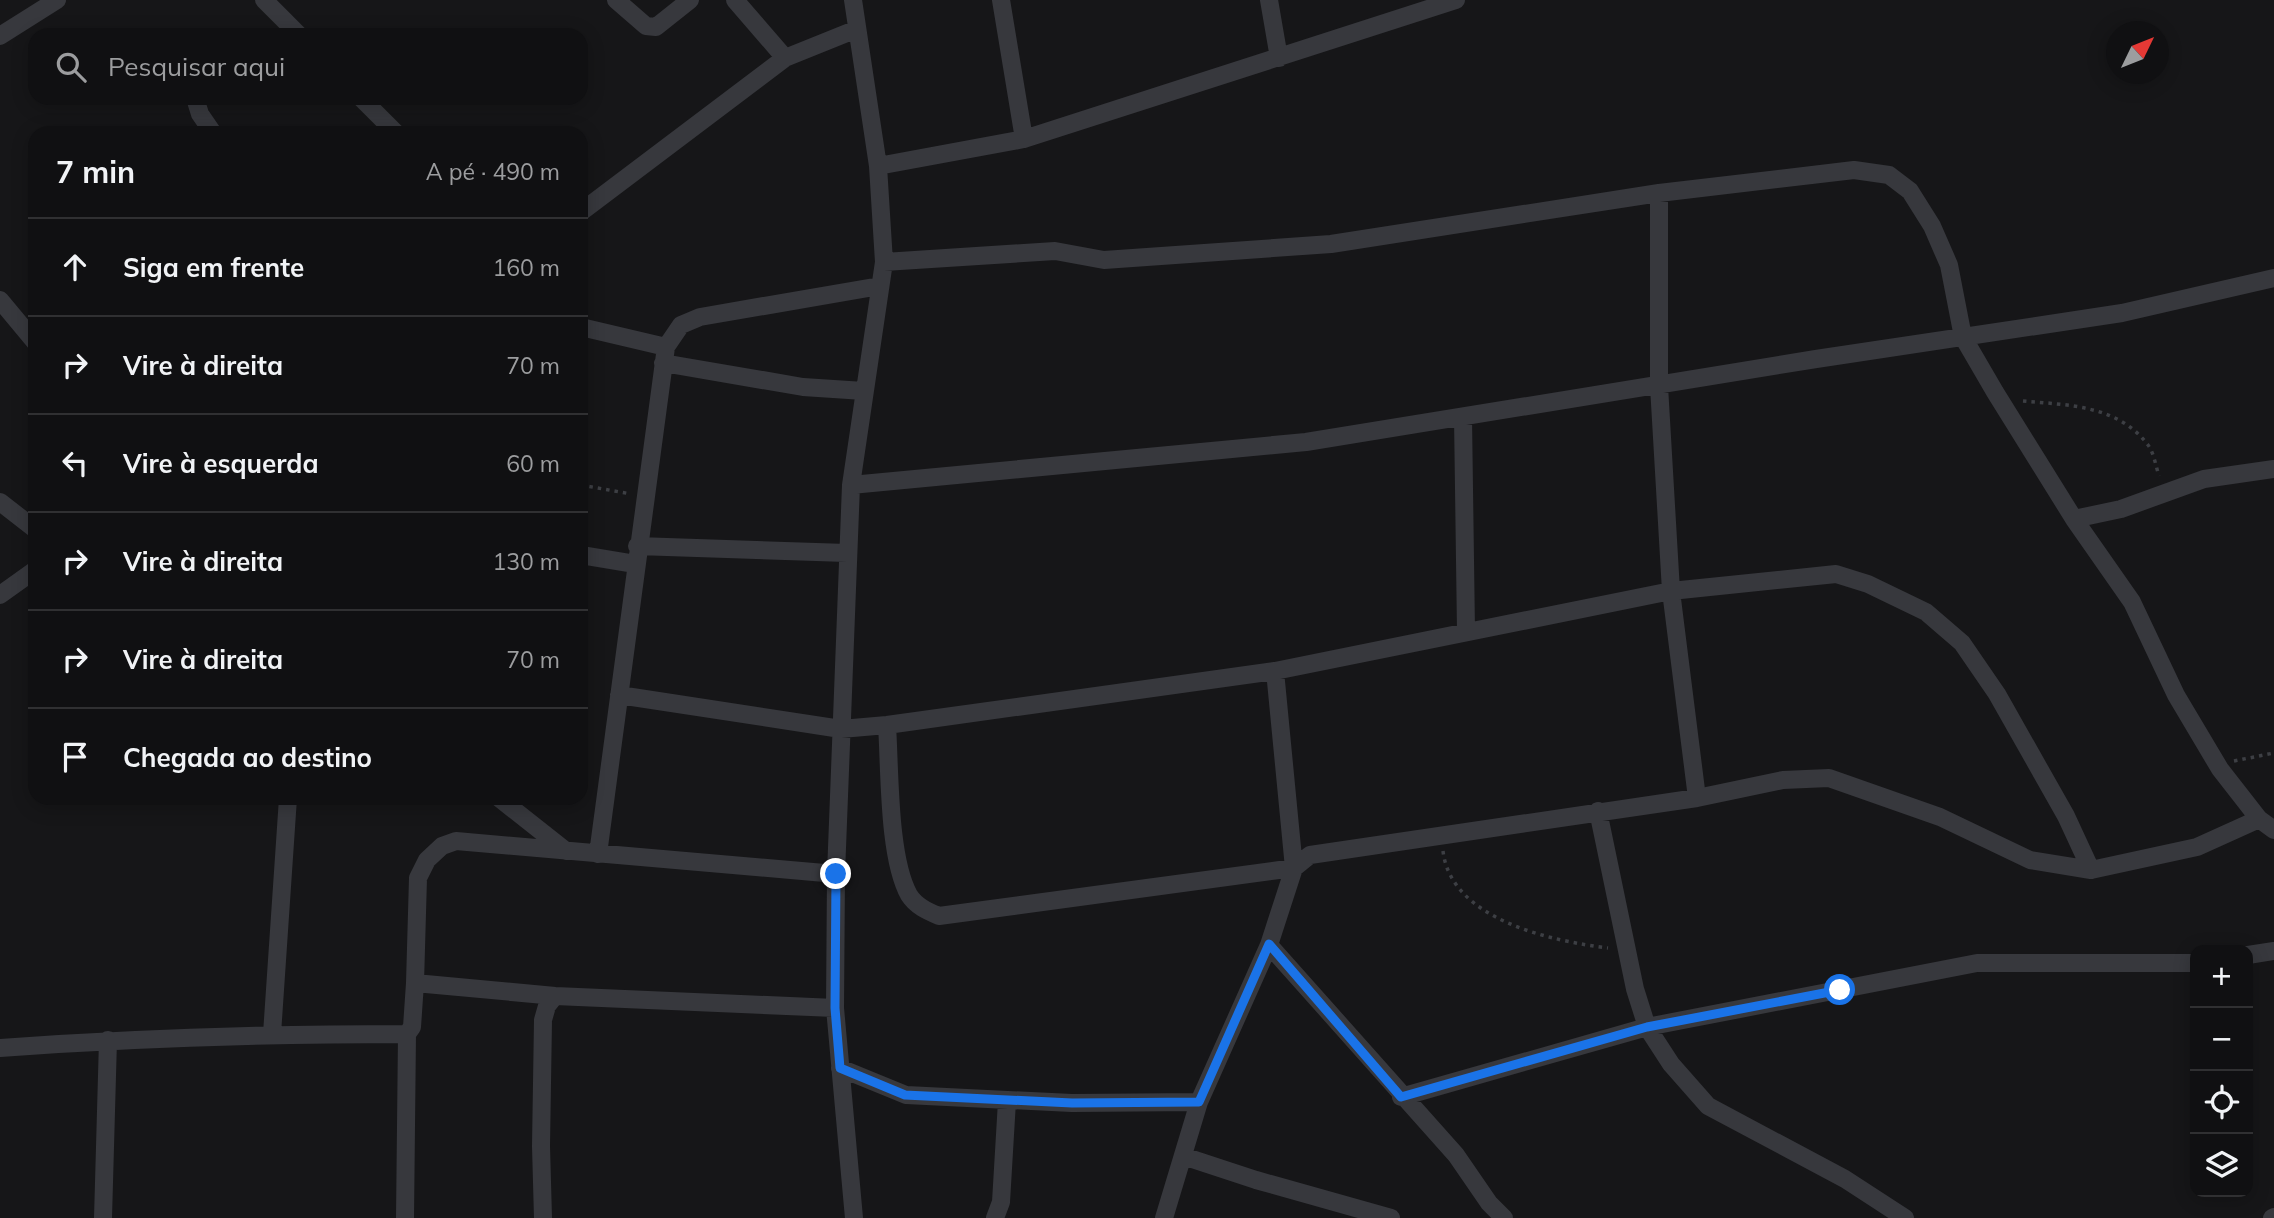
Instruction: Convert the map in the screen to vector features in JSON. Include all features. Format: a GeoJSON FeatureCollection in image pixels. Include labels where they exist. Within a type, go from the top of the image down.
{"type":"FeatureCollection","features":[{"type":"Feature","properties":{"kind":"street"},"geometry":{"type":"LineString","coordinates":[[0,36],[57,0]]}},
{"type":"Feature","properties":{"kind":"street"},"geometry":{"type":"LineString","coordinates":[[264,0],[292,28]]}},
{"type":"Feature","properties":{"kind":"street"},"geometry":{"type":"LineString","coordinates":[[616,0],[646,26],[656,27],[690,0]]}},
{"type":"Feature","properties":{"kind":"street"},"geometry":{"type":"LineString","coordinates":[[735,0],[785,58]]}},
{"type":"Feature","properties":{"kind":"street"},"geometry":{"type":"LineString","coordinates":[[853,0],[878,166],[884,262],[851,485],[846,553],[836,874],[835,1008],[854,1218]]}},
{"type":"Feature","properties":{"kind":"street"},"geometry":{"type":"LineString","coordinates":[[1001,0],[1024,139]]}},
{"type":"Feature","properties":{"kind":"street"},"geometry":{"type":"LineString","coordinates":[[1269,0],[1279,58]]}},
{"type":"Feature","properties":{"kind":"street"},"geometry":{"type":"LineString","coordinates":[[878,166],[1024,139],[1456,0]]}},
{"type":"Feature","properties":{"kind":"street"},"geometry":{"type":"LineString","coordinates":[[588,207],[785,58],[857,29]]}},
{"type":"Feature","properties":{"kind":"street"},"geometry":{"type":"LineString","coordinates":[[197,105],[208,126]]}},
{"type":"Feature","properties":{"kind":"street"},"geometry":{"type":"LineString","coordinates":[[368,105],[389,126]]}},
{"type":"Feature","properties":{"kind":"street"},"geometry":{"type":"LineString","coordinates":[[884,262],[1055,251],[1104,260],[1331,244],[1659,193],[1854,170],[1889,175],[1910,191],[1932,226],[1949,264],[1963,337],[1995,392],[2074,519],[2132,602],[2176,695],[2220,769],[2259,819],[2274,830]]}},
{"type":"Feature","properties":{"kind":"street"},"geometry":{"type":"LineString","coordinates":[[1659,193],[1659,386],[1671,591],[1697,798]]}},
{"type":"Feature","properties":{"kind":"street"},"geometry":{"type":"LineString","coordinates":[[851,485],[1306,442],[2122,313],[2274,278]]}},
{"type":"Feature","properties":{"kind":"street"},"geometry":{"type":"LineString","coordinates":[[598,855],[664,355],[681,325],[700,317],[880,286]]}},
{"type":"Feature","properties":{"kind":"street"},"geometry":{"type":"LineString","coordinates":[[0,300],[28,334]]}},
{"type":"Feature","properties":{"kind":"street"},"geometry":{"type":"LineString","coordinates":[[588,329],[664,355],[803,387],[864,391]]}},
{"type":"Feature","properties":{"kind":"street"},"geometry":{"type":"LineString","coordinates":[[1463,417],[1466,631]]}},
{"type":"Feature","properties":{"kind":"street"},"geometry":{"type":"LineString","coordinates":[[2074,519],[2121,509],[2204,479],[2274,470]]}},
{"type":"Feature","properties":{"kind":"street"},"geometry":{"type":"LineString","coordinates":[[0,502],[28,524]]}},
{"type":"Feature","properties":{"kind":"street"},"geometry":{"type":"LineString","coordinates":[[588,555],[846,553]]}},
{"type":"Feature","properties":{"kind":"street"},"geometry":{"type":"LineString","coordinates":[[619,695],[841,729],[887,725],[1275,671],[1671,591],[1836,574],[1868,584],[1926,612],[1962,643],[1997,694],[2066,816],[2091,870]]}},
{"type":"Feature","properties":{"kind":"street"},"geometry":{"type":"LineString","coordinates":[[0,595],[28,575]]}},
{"type":"Feature","properties":{"kind":"street"},"geometry":{"type":"LineString","coordinates":[[1164,1218],[1199,1102],[1269,944],[1294,868],[1275,671]]}},
{"type":"Feature","properties":{"kind":"street"},"geometry":{"type":"LineString","coordinates":[[887,725],[898,868],[910,896],[921,908],[939,916],[1294,868],[1310,855],[1697,798],[1783,780],[1829,778],[1940,817],[2030,860],[2091,870],[2197,847],[2259,819]]}},
{"type":"Feature","properties":{"kind":"street"},"geometry":{"type":"LineString","coordinates":[[272,1034],[288,805]]}},
{"type":"Feature","properties":{"kind":"street"},"geometry":{"type":"LineString","coordinates":[[508,805],[566,851]]}},
{"type":"Feature","properties":{"kind":"street"},"geometry":{"type":"LineString","coordinates":[[1598,811],[1625,950],[1647,1027],[1671,1064],[1708,1106],[1845,1179],[1905,1218]]}},
{"type":"Feature","properties":{"kind":"street"},"geometry":{"type":"LineString","coordinates":[[404,1218],[407,1034],[412,1027],[418,878],[427,860],[442,846],[456,841],[836,874]]}},
{"type":"Feature","properties":{"kind":"street"},"geometry":{"type":"LineString","coordinates":[[1269,944],[1401,1097],[1456,1155],[1489,1203],[1504,1218]]}},
{"type":"Feature","properties":{"kind":"street"},"geometry":{"type":"LineString","coordinates":[[2253,954],[2274,951]]}},
{"type":"Feature","properties":{"kind":"street"},"geometry":{"type":"LineString","coordinates":[[1401,1097],[1647,1027],[1977,963],[2190,963]]}},
{"type":"Feature","properties":{"kind":"street"},"geometry":{"type":"LineString","coordinates":[[415,983],[555,996],[835,1008]]}},
{"type":"Feature","properties":{"kind":"street"},"geometry":{"type":"LineString","coordinates":[[543,1218],[543,1020],[547,1006],[555,996]]}},
{"type":"Feature","properties":{"kind":"street"},"geometry":{"type":"LineString","coordinates":[[0,1048],[108,1040],[272,1034],[407,1034]]}},
{"type":"Feature","properties":{"kind":"street"},"geometry":{"type":"LineString","coordinates":[[103,1218],[108,1040]]}},
{"type":"Feature","properties":{"kind":"street"},"geometry":{"type":"LineString","coordinates":[[840,1068],[905,1095],[1007,1101],[1199,1102]]}},
{"type":"Feature","properties":{"kind":"street"},"geometry":{"type":"LineString","coordinates":[[995,1218],[1001,1202],[1007,1101]]}},
{"type":"Feature","properties":{"kind":"street"},"geometry":{"type":"LineString","coordinates":[[1183,1156],[1256,1180],[1391,1218]]}},
{"type":"Feature","properties":{"kind":"path"},"geometry":{"type":"LineString","coordinates":[[1995,392],[2024,402],[2058,401],[2113,415],[2148,446],[2165,493]]}},
{"type":"Feature","properties":{"kind":"path"},"geometry":{"type":"LineString","coordinates":[[588,486],[646,497]]}},
{"type":"Feature","properties":{"kind":"path"},"geometry":{"type":"LineString","coordinates":[[2220,769],[2240,757],[2274,753]]}},
{"type":"Feature","properties":{"kind":"path"},"geometry":{"type":"LineString","coordinates":[[1441,835],[1444,864],[1453,881],[1470,899],[1514,927],[1566,943],[1625,950]]}},
{"type":"Feature","properties":{"kind":"route"},"geometry":{"type":"LineString","coordinates":[[836,874],[835,1008],[840,1068],[867,1082],[905,1095],[1072,1103],[1199,1102],[1269,944],[1401,1097],[1647,1027],[1840,990]]}}]}
